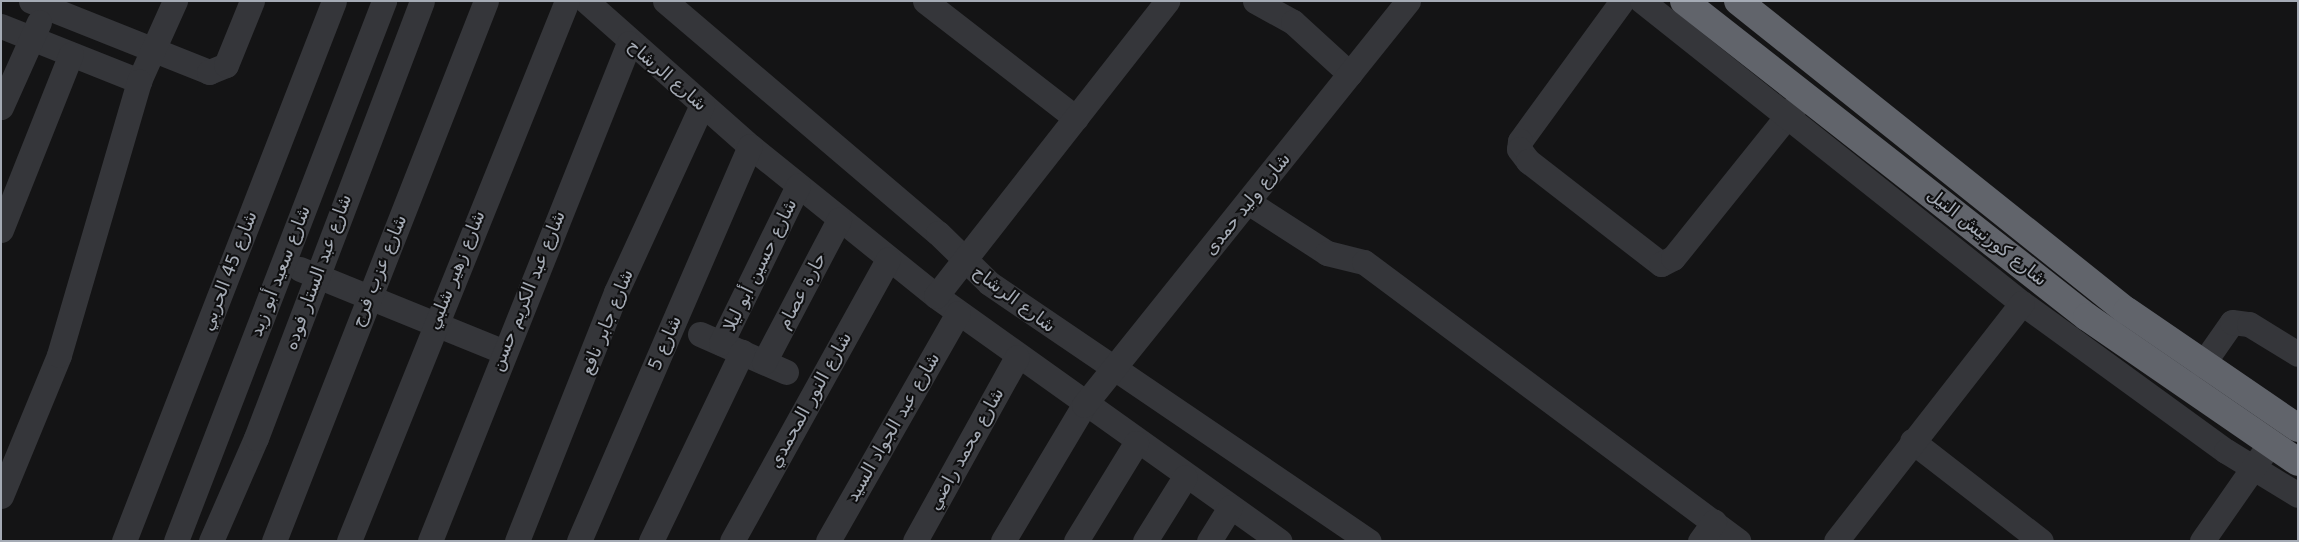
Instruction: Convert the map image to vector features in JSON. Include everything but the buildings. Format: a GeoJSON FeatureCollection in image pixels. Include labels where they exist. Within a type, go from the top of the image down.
{"type":"FeatureCollection","features":[{"type":"Feature","properties":{"kind":"highway","name":"شارع كورنيش النيل"},"geometry":{"type":"LineString","coordinates":[[1684,1],[2186,389],[2298,462]]}},
{"type":"Feature","properties":{"kind":"highway","name":"شارع كورنيش النيل"},"geometry":{"type":"LineString","coordinates":[[1738,1],[2202,366],[2298,428]]}},
{"type":"Feature","properties":{"kind":"highway"},"geometry":{"type":"LineString","coordinates":[[2186,389],[2202,366]]}},
{"type":"Feature","properties":{"kind":"street"},"geometry":{"type":"LineString","coordinates":[[1,496],[59,355],[139,81],[175,1]]}},
{"type":"Feature","properties":{"kind":"street"},"geometry":{"type":"LineString","coordinates":[[1,107],[32,38],[38,4],[153,51],[218,71],[226,65],[252,1]]}},
{"type":"Feature","properties":{"kind":"street","name":"شارع 45 الحربي"},"geometry":{"type":"LineString","coordinates":[[124,541],[334,1]]}},
{"type":"Feature","properties":{"kind":"street","name":"شارع سعيد أبو زيد"},"geometry":{"type":"LineString","coordinates":[[176,541],[384,1]]}},
{"type":"Feature","properties":{"kind":"street","name":"شارع عبد الستار فوده"},"geometry":{"type":"LineString","coordinates":[[211,541],[256,438],[315,275],[422,1]]}},
{"type":"Feature","properties":{"kind":"street","name":"شارع عزب فرج"},"geometry":{"type":"LineString","coordinates":[[274,541],[486,1]]}},
{"type":"Feature","properties":{"kind":"street","name":"شارع زهير شلبي"},"geometry":{"type":"LineString","coordinates":[[349,541],[434,324],[567,1]]}},
{"type":"Feature","properties":{"kind":"street","name":"شارع الرشاح"},"geometry":{"type":"LineString","coordinates":[[586,1],[629,43],[750,146],[888,259],[1017,357],[1136,443],[1279,541]]}},
{"type":"Feature","properties":{"kind":"street","name":"شارع الرشاح"},"geometry":{"type":"LineString","coordinates":[[665,1],[938,233],[964,261],[1112,370],[1369,541]]}},
{"type":"Feature","properties":{"kind":"street"},"geometry":{"type":"LineString","coordinates":[[925,1],[1076,118]]}},
{"type":"Feature","properties":{"kind":"street"},"geometry":{"type":"LineString","coordinates":[[936,296],[1167,1]]}},
{"type":"Feature","properties":{"kind":"street"},"geometry":{"type":"LineString","coordinates":[[1255,1],[1292,22],[1350,74]]}},
{"type":"Feature","properties":{"kind":"street","name":"شارع وليد حمدى"},"geometry":{"type":"LineString","coordinates":[[1003,541],[1084,405],[1408,1]]}},
{"type":"Feature","properties":{"kind":"street"},"geometry":{"type":"LineString","coordinates":[[1622,1],[1520,141],[1520,149],[1528,161],[1661,264],[1673,258],[1805,95]]}},
{"type":"Feature","properties":{"kind":"street"},"geometry":{"type":"LineString","coordinates":[[1642,1],[2022,302],[2253,469],[2298,495]]}},
{"type":"Feature","properties":{"kind":"street"},"geometry":{"type":"LineString","coordinates":[[1,26],[139,81]]}},
{"type":"Feature","properties":{"kind":"street","name":"شارع عبد الكريم حسن"},"geometry":{"type":"LineString","coordinates":[[430,541],[629,43]]}},
{"type":"Feature","properties":{"kind":"street"},"geometry":{"type":"LineString","coordinates":[[1,230],[71,54]]}},
{"type":"Feature","properties":{"kind":"street","name":"شارع جابر نافع"},"geometry":{"type":"LineString","coordinates":[[517,541],[616,292],[702,105]]}},
{"type":"Feature","properties":{"kind":"street","name":"شارع 5"},"geometry":{"type":"LineString","coordinates":[[580,541],[750,146]]}},
{"type":"Feature","properties":{"kind":"street","name":"شارع حسين أبو ليلا"},"geometry":{"type":"LineString","coordinates":[[743,353],[798,186]]}},
{"type":"Feature","properties":{"kind":"street"},"geometry":{"type":"LineString","coordinates":[[1248,202],[1327,253],[1364,262],[1707,532],[1738,541]]}},
{"type":"Feature","properties":{"kind":"street","name":"حارة عصام"},"geometry":{"type":"LineString","coordinates":[[743,353],[839,220]]}},
{"type":"Feature","properties":{"kind":"street","name":"شارع النور المحمدي"},"geometry":{"type":"LineString","coordinates":[[732,541],[888,259]]}},
{"type":"Feature","properties":{"kind":"street"},"geometry":{"type":"LineString","coordinates":[[283,262],[504,352]]}},
{"type":"Feature","properties":{"kind":"street"},"geometry":{"type":"LineString","coordinates":[[1836,541],[2022,302]]}},
{"type":"Feature","properties":{"kind":"street","name":"شارع عبد الجواد السيد"},"geometry":{"type":"LineString","coordinates":[[828,541],[958,313]]}},
{"type":"Feature","properties":{"kind":"street"},"geometry":{"type":"LineString","coordinates":[[2202,366],[2232,322],[2248,324],[2298,354]]}},
{"type":"Feature","properties":{"kind":"street"},"geometry":{"type":"LineString","coordinates":[[651,541],[743,353]]}},
{"type":"Feature","properties":{"kind":"street","name":"شارع محمد راضي"},"geometry":{"type":"LineString","coordinates":[[914,541],[1017,357]]}},
{"type":"Feature","properties":{"kind":"street"},"geometry":{"type":"LineString","coordinates":[[1912,441],[2041,541]]}},
{"type":"Feature","properties":{"kind":"street"},"geometry":{"type":"LineString","coordinates":[[1076,541],[1136,443]]}},
{"type":"Feature","properties":{"kind":"street"},"geometry":{"type":"LineString","coordinates":[[2202,541],[2270,444]]}},
{"type":"Feature","properties":{"kind":"street"},"geometry":{"type":"LineString","coordinates":[[1145,541],[1185,477]]}},
{"type":"Feature","properties":{"kind":"street"},"geometry":{"type":"LineString","coordinates":[[1210,541],[1230,507]]}}]}
